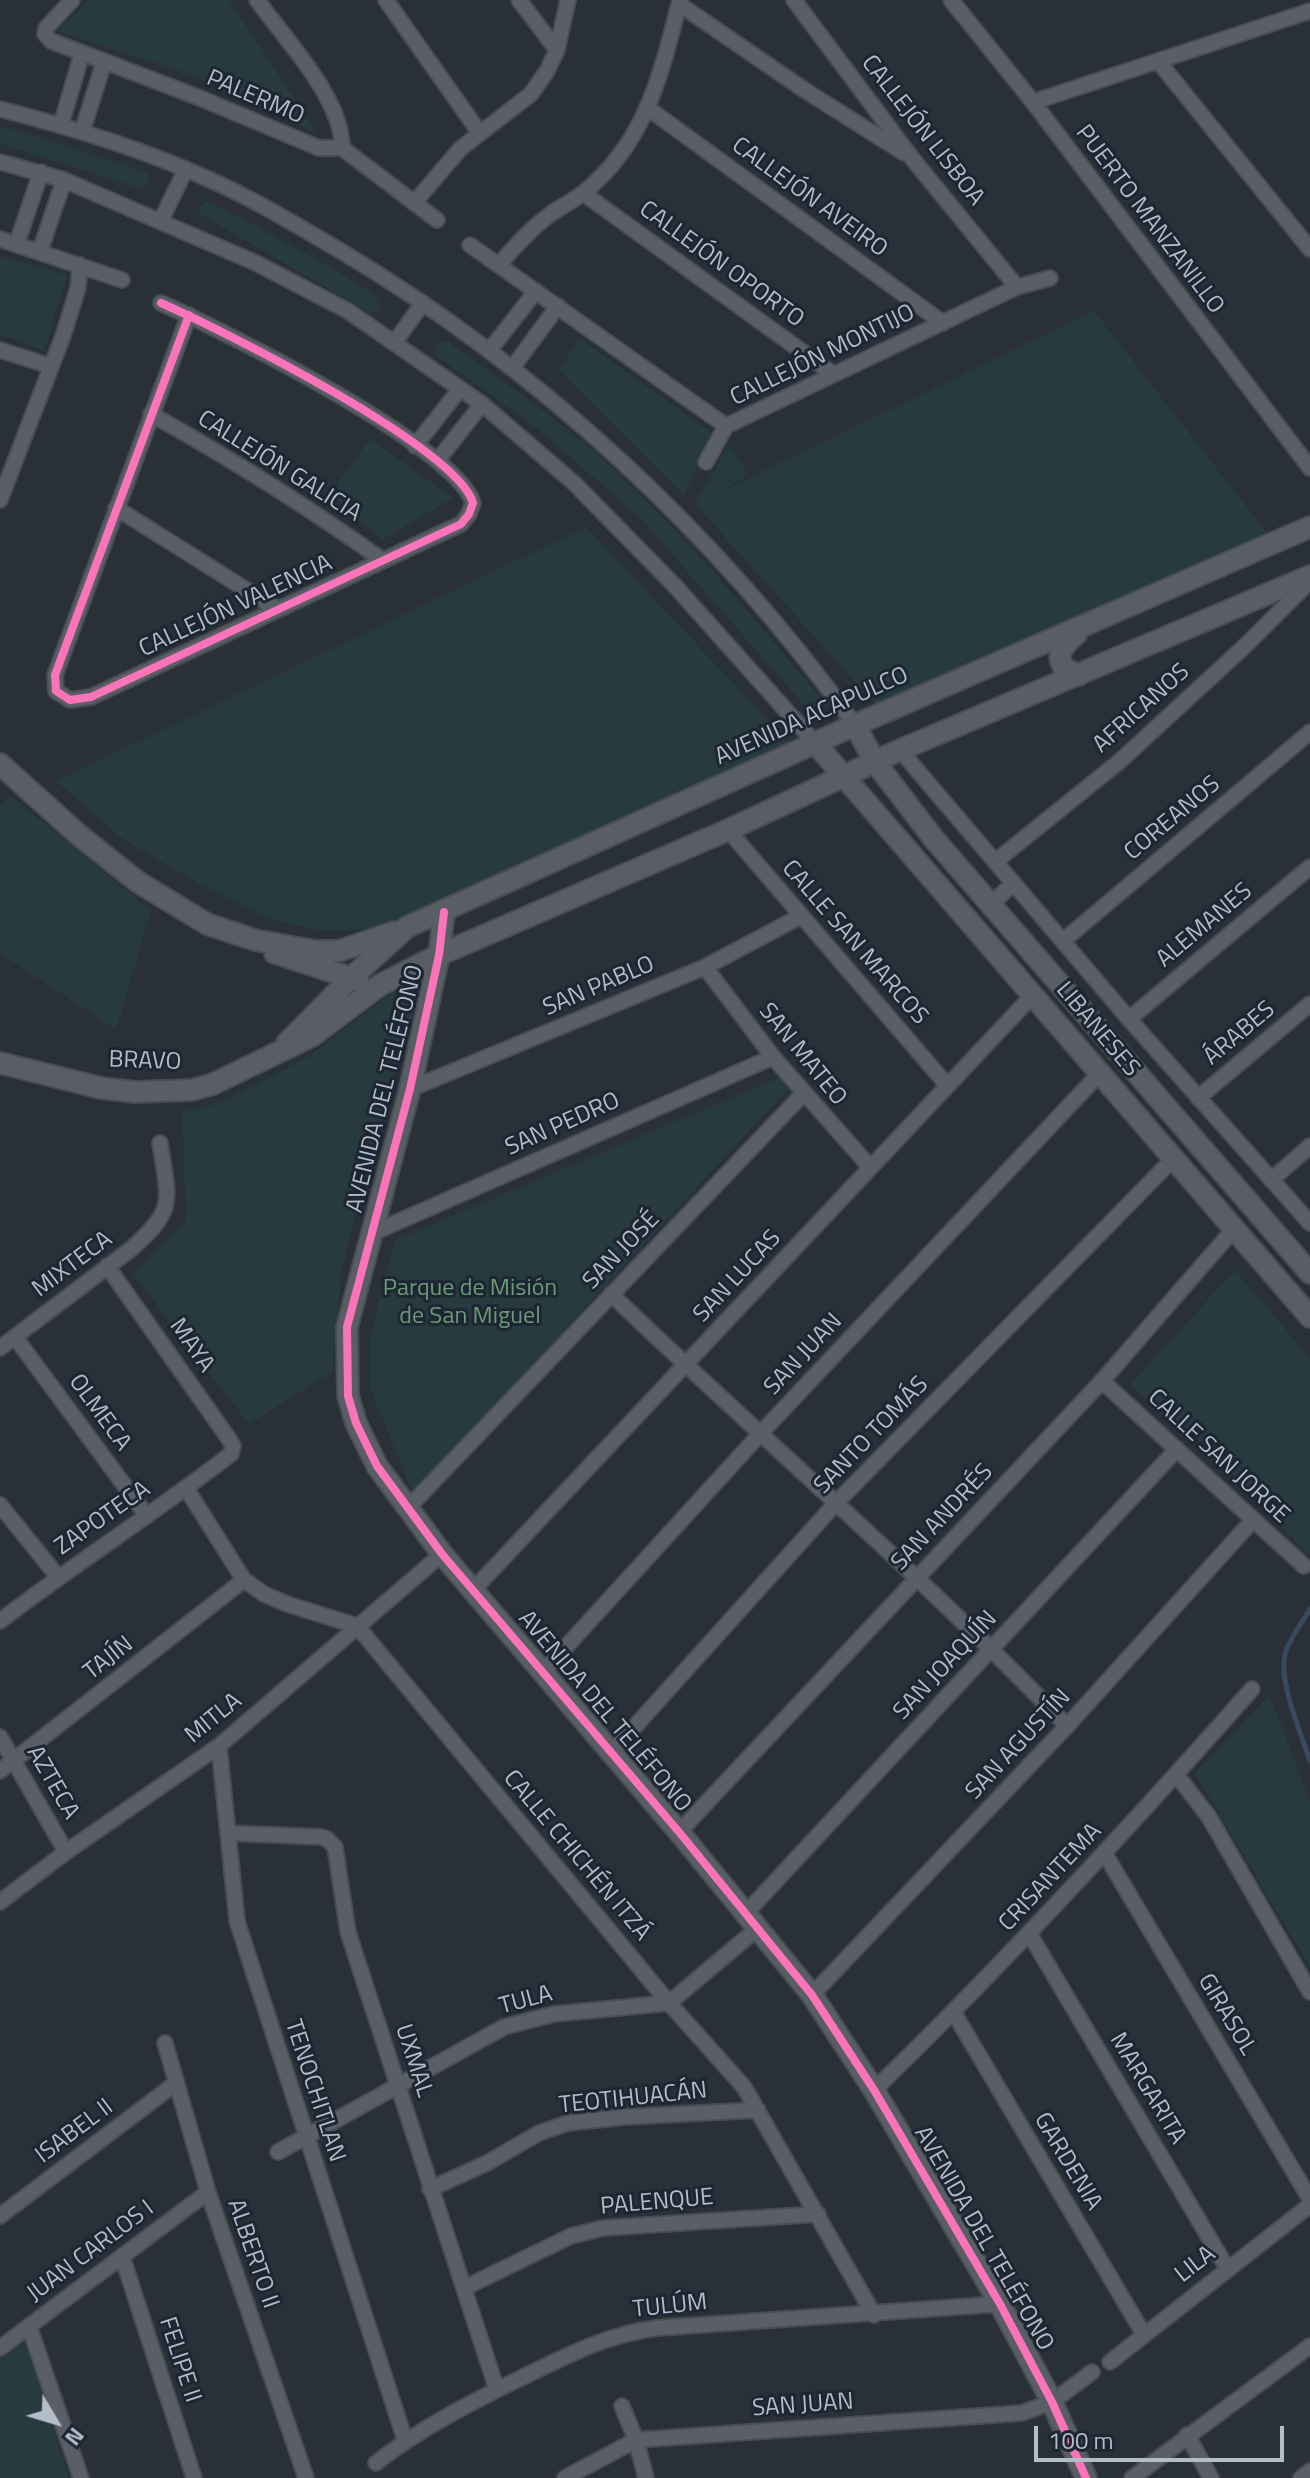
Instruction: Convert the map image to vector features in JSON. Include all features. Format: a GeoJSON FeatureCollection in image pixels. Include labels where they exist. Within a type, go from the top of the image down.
{"type":"FeatureCollection","features":[{"type":"Feature","properties":{"kind":"main road","name":"AVENIDA ACAPULCO"},"geometry":{"type":"LineString","coordinates":[[350,979],[407,927],[855,725],[1310,527]]}},
{"type":"Feature","properties":{"kind":"main road"},"geometry":{"type":"LineString","coordinates":[[255,940],[271,952],[350,979],[380,985],[439,955],[728,830],[900,750],[1310,578]]}},
{"type":"Feature","properties":{"kind":"main road"},"geometry":{"type":"LineString","coordinates":[[1079,675],[1064,668],[1060,652],[1083,627]]}},
{"type":"Feature","properties":{"kind":"main road","name":"LIBANESES"},"geometry":{"type":"LineString","coordinates":[[855,725],[875,762],[934,839],[1310,1273]]}},
{"type":"Feature","properties":{"kind":"main road","name":"LIBANESES"},"geometry":{"type":"LineString","coordinates":[[816,744],[1310,1317]]}},
{"type":"Feature","properties":{"kind":"main road"},"geometry":{"type":"LineString","coordinates":[[0,764],[80,836],[138,882],[207,924],[255,940],[315,951],[339,951],[407,927]]}},
{"type":"Feature","properties":{"kind":"main road","name":"AVENIDA DEL TELÉFONO"},"geometry":{"type":"LineString","coordinates":[[444,912],[439,955],[410,1089],[347,1327],[348,1396],[356,1423],[377,1466],[442,1554],[544,1671],[812,1995],[874,2090],[1000,2304],[1052,2402],[1086,2478]]}},
{"type":"Feature","properties":{"kind":"main road","name":"BRAVO"},"geometry":{"type":"LineString","coordinates":[[281,1049],[350,979]]}},
{"type":"Feature","properties":{"kind":"main road","name":"BRAVO"},"geometry":{"type":"LineString","coordinates":[[0,1063],[101,1088],[162,1093],[192,1090],[213,1084],[312,1036],[380,985]]}},
{"type":"Feature","properties":{"kind":"street","name":"PALERMO"},"geometry":{"type":"LineString","coordinates":[[72,0],[50,22],[45,34],[51,41],[319,148],[342,148],[437,220]]}},
{"type":"Feature","properties":{"kind":"street"},"geometry":{"type":"LineString","coordinates":[[257,0],[313,76],[335,112],[342,132],[342,148]]}},
{"type":"Feature","properties":{"kind":"street"},"geometry":{"type":"LineString","coordinates":[[386,0],[479,132]]}},
{"type":"Feature","properties":{"kind":"street"},"geometry":{"type":"LineString","coordinates":[[519,0],[557,50]]}},
{"type":"Feature","properties":{"kind":"street"},"geometry":{"type":"LineString","coordinates":[[414,203],[460,149],[531,94],[557,50],[568,0]]}},
{"type":"Feature","properties":{"kind":"street","name":"CALLEJÓN LISBOA"},"geometry":{"type":"LineString","coordinates":[[794,0],[911,157],[1017,287]]}},
{"type":"Feature","properties":{"kind":"street","name":"PUERTO MANZANILLO"},"geometry":{"type":"LineString","coordinates":[[951,0],[1033,102],[1310,468]]}},
{"type":"Feature","properties":{"kind":"street"},"geometry":{"type":"LineString","coordinates":[[499,265],[523,237],[550,214],[583,193],[613,162],[649,109],[679,2],[803,89],[911,157]]}},
{"type":"Feature","properties":{"kind":"street"},"geometry":{"type":"LineString","coordinates":[[1033,102],[1310,11]]}},
{"type":"Feature","properties":{"kind":"street"},"geometry":{"type":"LineString","coordinates":[[61,125],[82,53]]}},
{"type":"Feature","properties":{"kind":"street"},"geometry":{"type":"LineString","coordinates":[[1158,61],[1310,249]]}},
{"type":"Feature","properties":{"kind":"street"},"geometry":{"type":"LineString","coordinates":[[82,132],[104,62]]}},
{"type":"Feature","properties":{"kind":"street"},"geometry":{"type":"LineString","coordinates":[[0,109],[61,125],[186,169],[305,230],[399,286],[513,367],[608,447],[713,552],[855,725]]}},
{"type":"Feature","properties":{"kind":"street","name":"CALLEJÓN AVEIRO"},"geometry":{"type":"LineString","coordinates":[[649,109],[943,323]]}},
{"type":"Feature","properties":{"kind":"street"},"geometry":{"type":"LineString","coordinates":[[0,162],[64,180],[256,263],[348,311],[482,404],[574,483],[675,586],[816,744]]}},
{"type":"Feature","properties":{"kind":"street"},"geometry":{"type":"LineString","coordinates":[[161,220],[186,169]]}},
{"type":"Feature","properties":{"kind":"street"},"geometry":{"type":"LineString","coordinates":[[17,243],[41,172]]}},
{"type":"Feature","properties":{"kind":"street"},"geometry":{"type":"LineString","coordinates":[[40,251],[64,180]]}},
{"type":"Feature","properties":{"kind":"street","name":"CALLEJÓN OPORTO"},"geometry":{"type":"LineString","coordinates":[[583,193],[833,374]]}},
{"type":"Feature","properties":{"kind":"street"},"geometry":{"type":"LineString","coordinates":[[0,239],[122,280]]}},
{"type":"Feature","properties":{"kind":"street","name":"CALLEJÓN MONTIJO"},"geometry":{"type":"LineString","coordinates":[[470,245],[726,426],[1017,287],[1050,278]]}},
{"type":"Feature","properties":{"kind":"street"},"geometry":{"type":"LineString","coordinates":[[0,500],[7,462],[50,366],[78,288],[80,265]]}},
{"type":"Feature","properties":{"kind":"street"},"geometry":{"type":"LineString","coordinates":[[489,351],[536,291]]}},
{"type":"Feature","properties":{"kind":"street","name":"CALLEJÓN VALENCIA"},"geometry":{"type":"LineString","coordinates":[[161,303],[189,315],[285,363],[415,446],[437,461],[468,491],[473,503],[461,524],[91,697],[70,700],[56,691],[55,675],[189,315]]}},
{"type":"Feature","properties":{"kind":"street"},"geometry":{"type":"LineString","coordinates":[[394,343],[423,303]]}},
{"type":"Feature","properties":{"kind":"street"},"geometry":{"type":"LineString","coordinates":[[513,367],[558,306]]}},
{"type":"Feature","properties":{"kind":"street"},"geometry":{"type":"LineString","coordinates":[[0,350],[50,366]]}},
{"type":"Feature","properties":{"kind":"street"},"geometry":{"type":"LineString","coordinates":[[415,446],[460,389]]}},
{"type":"Feature","properties":{"kind":"street"},"geometry":{"type":"LineString","coordinates":[[437,461],[482,404]]}},
{"type":"Feature","properties":{"kind":"street","name":"CALLEJÓN GALICIA"},"geometry":{"type":"LineString","coordinates":[[151,414],[307,506],[382,560]]}},
{"type":"Feature","properties":{"kind":"street"},"geometry":{"type":"LineString","coordinates":[[706,462],[726,426]]}},
{"type":"Feature","properties":{"kind":"street"},"geometry":{"type":"LineString","coordinates":[[116,508],[277,609]]}},
{"type":"Feature","properties":{"kind":"street","name":"AFRICANOS"},"geometry":{"type":"LineString","coordinates":[[996,861],[1120,761],[1246,645],[1310,578]]}},
{"type":"Feature","properties":{"kind":"street","name":"COREANOS"},"geometry":{"type":"LineString","coordinates":[[1063,941],[1310,732]]}},
{"type":"Feature","properties":{"kind":"street","name":"LIBANESES"},"geometry":{"type":"LineString","coordinates":[[900,750],[1129,1019],[1310,1223]]}},
{"type":"Feature","properties":{"kind":"street","name":"CALLE SAN MARCOS"},"geometry":{"type":"LineString","coordinates":[[728,830],[947,1085]]}},
{"type":"Feature","properties":{"kind":"street","name":"ALEMANES"},"geometry":{"type":"LineString","coordinates":[[1129,1019],[1310,867]]}},
{"type":"Feature","properties":{"kind":"street"},"geometry":{"type":"LineString","coordinates":[[991,904],[1014,883]]}},
{"type":"Feature","properties":{"kind":"street","name":"SAN PABLO"},"geometry":{"type":"LineString","coordinates":[[410,1089],[705,967],[801,916]]}},
{"type":"Feature","properties":{"kind":"street","name":"SAN MATEO"},"geometry":{"type":"LineString","coordinates":[[705,967],[803,1094],[870,1167]]}},
{"type":"Feature","properties":{"kind":"street","name":"SAN LUCAS"},"geometry":{"type":"LineString","coordinates":[[474,1589],[1033,995]]}},
{"type":"Feature","properties":{"kind":"street","name":"ÁRABES"},"geometry":{"type":"LineString","coordinates":[[1198,1098],[1310,1004]]}},
{"type":"Feature","properties":{"kind":"street","name":"SAN PEDRO"},"geometry":{"type":"LineString","coordinates":[[370,1234],[773,1057]]}},
{"type":"Feature","properties":{"kind":"street","name":"SAN JUAN"},"geometry":{"type":"LineString","coordinates":[[544,1671],[760,1434],[1100,1073]]}},
{"type":"Feature","properties":{"kind":"street","name":"SAN JOSÉ"},"geometry":{"type":"LineString","coordinates":[[407,1509],[803,1094]]}},
{"type":"Feature","properties":{"kind":"street","name":"MIXTECA"},"geometry":{"type":"LineString","coordinates":[[0,1348],[146,1236],[167,1209],[160,1143]]}},
{"type":"Feature","properties":{"kind":"street"},"geometry":{"type":"LineString","coordinates":[[1271,1180],[1310,1146]]}},
{"type":"Feature","properties":{"kind":"street","name":"SANTO TOMÁS"},"geometry":{"type":"LineString","coordinates":[[611,1753],[836,1503],[1173,1159]]}},
{"type":"Feature","properties":{"kind":"street","name":"SAN ANDRÉS"},"geometry":{"type":"LineString","coordinates":[[679,1832],[1102,1381],[1234,1229]]}},
{"type":"Feature","properties":{"kind":"street","name":"MAYA"},"geometry":{"type":"LineString","coordinates":[[107,1266],[229,1439],[233,1446],[231,1454]]}},
{"type":"Feature","properties":{"kind":"street"},"geometry":{"type":"LineString","coordinates":[[611,1294],[993,1648],[1067,1726]]}},
{"type":"Feature","properties":{"kind":"street","name":"OLMECA"},"geometry":{"type":"LineString","coordinates":[[15,1337],[147,1516]]}},
{"type":"Feature","properties":{"kind":"street","name":"CALLE SAN JORGE"},"geometry":{"type":"LineString","coordinates":[[1102,1381],[1304,1566]]}},
{"type":"Feature","properties":{"kind":"street","name":"SAN JOAQUÍN"},"geometry":{"type":"LineString","coordinates":[[752,1920],[993,1648],[1177,1449]]}},
{"type":"Feature","properties":{"kind":"street","name":"ZAPOTECA"},"geometry":{"type":"LineString","coordinates":[[0,1621],[231,1454]]}},
{"type":"Feature","properties":{"kind":"street"},"geometry":{"type":"LineString","coordinates":[[186,1488],[244,1580],[264,1594],[287,1604],[357,1626]]}},
{"type":"Feature","properties":{"kind":"street"},"geometry":{"type":"LineString","coordinates":[[0,1505],[58,1577]]}},
{"type":"Feature","properties":{"kind":"street","name":"SAN AGUSTÍN"},"geometry":{"type":"LineString","coordinates":[[812,1995],[1067,1726],[1253,1520]]}},
{"type":"Feature","properties":{"kind":"street","name":"MITLA"},"geometry":{"type":"LineString","coordinates":[[0,1902],[66,1852],[219,1746],[442,1554]]}},
{"type":"Feature","properties":{"kind":"street","name":"TAJÍN"},"geometry":{"type":"LineString","coordinates":[[0,1771],[244,1580]]}},
{"type":"Feature","properties":{"kind":"street","name":"CALLE CHICHÉN ITZÁ"},"geometry":{"type":"LineString","coordinates":[[357,1626],[669,2003],[744,2087],[874,2315]]}},
{"type":"Feature","properties":{"kind":"street","name":"CRISANTEMA"},"geometry":{"type":"LineString","coordinates":[[874,2090],[954,2013],[1105,1854],[1252,1689]]}},
{"type":"Feature","properties":{"kind":"street","name":"AZTECA"},"geometry":{"type":"LineString","coordinates":[[0,1737],[66,1852]]}},
{"type":"Feature","properties":{"kind":"street","name":"TENOCHITLAN"},"geometry":{"type":"LineString","coordinates":[[219,1746],[237,1921],[405,2440]]}},
{"type":"Feature","properties":{"kind":"street"},"geometry":{"type":"LineString","coordinates":[[1176,1774],[1209,1817],[1310,1992]]}},
{"type":"Feature","properties":{"kind":"street","name":"UXMAL"},"geometry":{"type":"LineString","coordinates":[[229,1833],[321,1837],[335,1847],[348,1932],[497,2390]]}},
{"type":"Feature","properties":{"kind":"street","name":"GIRASOL"},"geometry":{"type":"LineString","coordinates":[[1105,1854],[1310,2202]]}},
{"type":"Feature","properties":{"kind":"street"},"geometry":{"type":"LineString","coordinates":[[669,2003],[752,1920]]}},
{"type":"Feature","properties":{"kind":"street","name":"MARGARITA"},"geometry":{"type":"LineString","coordinates":[[1029,1933],[1227,2268]]}},
{"type":"Feature","properties":{"kind":"street","name":"TULA"},"geometry":{"type":"LineString","coordinates":[[278,2152],[490,2034],[530,2018],[669,2003]]}},
{"type":"Feature","properties":{"kind":"street","name":"GARDENIA"},"geometry":{"type":"LineString","coordinates":[[954,2013],[1143,2333]]}},
{"type":"Feature","properties":{"kind":"street","name":"ALBERTO II"},"geometry":{"type":"LineString","coordinates":[[165,2043],[208,2192],[306,2478]]}},
{"type":"Feature","properties":{"kind":"street","name":"ISABEL II"},"geometry":{"type":"LineString","coordinates":[[0,2216],[176,2083]]}},
{"type":"Feature","properties":{"kind":"street","name":"TEOTIHUACÁN"},"geometry":{"type":"LineString","coordinates":[[430,2189],[539,2133],[568,2123],[758,2110]]}},
{"type":"Feature","properties":{"kind":"street","name":"JUAN CARLOS I"},"geometry":{"type":"LineString","coordinates":[[0,2348],[208,2192]]}},
{"type":"Feature","properties":{"kind":"street","name":"LILA"},"geometry":{"type":"LineString","coordinates":[[1110,2362],[1310,2202]]}},
{"type":"Feature","properties":{"kind":"street","name":"PALENQUE"},"geometry":{"type":"LineString","coordinates":[[464,2288],[571,2236],[603,2228],[818,2214]]}},
{"type":"Feature","properties":{"kind":"street","name":"FELIPE II"},"geometry":{"type":"LineString","coordinates":[[122,2256],[194,2478]]}},
{"type":"Feature","properties":{"kind":"street","name":"TULÚM"},"geometry":{"type":"LineString","coordinates":[[376,2463],[405,2440],[497,2390],[601,2341],[641,2330],[1000,2304]]}},
{"type":"Feature","properties":{"kind":"street"},"geometry":{"type":"LineString","coordinates":[[29,2326],[81,2478]]}},
{"type":"Feature","properties":{"kind":"street"},"geometry":{"type":"LineString","coordinates":[[1132,2478],[1310,2346]]}},
{"type":"Feature","properties":{"kind":"street"},"geometry":{"type":"LineString","coordinates":[[1052,2402],[1092,2372]]}},
{"type":"Feature","properties":{"kind":"street","name":"SAN JUAN"},"geometry":{"type":"LineString","coordinates":[[565,2478],[636,2440],[1022,2413],[1052,2402]]}},
{"type":"Feature","properties":{"kind":"street"},"geometry":{"type":"LineString","coordinates":[[622,2406],[636,2440],[646,2478]]}},
{"type":"Feature","properties":{"kind":"street"},"geometry":{"type":"LineString","coordinates":[[1187,2435],[1211,2478]]}},
{"type":"Feature","properties":{"kind":"street"},"geometry":{"type":"LineString","coordinates":[[1301,2478],[1310,2471]]}},
{"type":"Feature","properties":{"kind":"green space"},"geometry":{"type":"Polygon","coordinates":[[[89,0],[229,0],[318,134],[192,75],[57,31],[89,0]]]}},
{"type":"Feature","properties":{"kind":"green space"},"geometry":{"type":"Polygon","coordinates":[[[3,128],[129,166],[147,173],[149,181],[140,188],[4,145],[0,142],[0,130],[3,128]]]}},
{"type":"Feature","properties":{"kind":"green space"},"geometry":{"type":"Polygon","coordinates":[[[205,202],[339,273],[380,299],[380,309],[370,313],[200,214],[198,208],[205,202]]]}},
{"type":"Feature","properties":{"kind":"green space"},"geometry":{"type":"Polygon","coordinates":[[[0,256],[67,275],[44,351],[0,334],[0,256]]]}},
{"type":"Feature","properties":{"kind":"green space"},"geometry":{"type":"Polygon","coordinates":[[[1094,311],[1279,548],[887,717],[695,504],[729,444],[748,475],[718,493],[1094,311]]]}},
{"type":"Feature","properties":{"kind":"green space"},"geometry":{"type":"Polygon","coordinates":[[[579,338],[712,433],[684,495],[559,370],[579,338]]]}},
{"type":"Feature","properties":{"kind":"green space"},"geometry":{"type":"Polygon","coordinates":[[[442,341],[448,342],[552,417],[647,501],[733,594],[814,690],[820,698],[814,707],[804,705],[642,520],[542,432],[435,355],[434,347],[442,341]]]}},
{"type":"Feature","properties":{"kind":"green space"},"geometry":{"type":"Polygon","coordinates":[[[370,439],[453,498],[382,540],[330,494],[370,439]]]}},
{"type":"Feature","properties":{"kind":"green space"},"geometry":{"type":"Polygon","coordinates":[[[586,527],[798,752],[374,929],[323,931],[270,919],[200,884],[123,839],[56,781],[586,527]]]}},
{"type":"Feature","properties":{"kind":"green space"},"geometry":{"type":"Polygon","coordinates":[[[10,795],[151,911],[116,1030],[0,953],[0,806],[10,795]]]}},
{"type":"Feature","properties":{"kind":"green space"},"geometry":{"type":"Polygon","coordinates":[[[393,992],[419,993],[362,1186],[341,1274],[332,1372],[249,1424],[133,1274],[186,1220],[182,1112],[217,1104],[308,1057],[393,992]]]}},
{"type":"Feature","properties":{"kind":"green space","name":"Parque de Misión de San Miguel"},"geometry":{"type":"Polygon","coordinates":[[[781,1077],[789,1088],[413,1493],[370,1388],[370,1336],[395,1240],[781,1077]]]}},
{"type":"Feature","properties":{"kind":"green space"},"geometry":{"type":"Polygon","coordinates":[[[1235,1270],[1310,1358],[1310,1556],[1208,1448],[1130,1385],[1235,1270]]]}},
{"type":"Feature","properties":{"kind":"green space"},"geometry":{"type":"Polygon","coordinates":[[[1270,1695],[1310,1801],[1310,1967],[1195,1773],[1270,1695]]]}},
{"type":"Feature","properties":{"kind":"green space"},"geometry":{"type":"Polygon","coordinates":[[[15,2343],[23,2345],[30,2353],[69,2478],[0,2478],[0,2354],[15,2343]]]}},
{"type":"Feature","properties":{"kind":"waterway"},"geometry":{"type":"LineString","coordinates":[[1310,1609],[1289,1643],[1284,1659],[1291,1704],[1310,1761]]}},
{"type":"Feature","properties":{"kind":"cycle path"},"geometry":{"type":"LineString","coordinates":[[161,303],[191,317],[232,337],[281,363],[383,422],[426,452],[457,479],[473,503],[461,524],[91,697],[70,700],[56,691],[55,675],[189,315]]}},
{"type":"Feature","properties":{"kind":"cycle path"},"geometry":{"type":"LineString","coordinates":[[444,912],[439,955],[410,1089],[347,1327],[348,1396],[356,1423],[377,1466],[442,1554],[679,1832],[812,1995],[874,2090],[1000,2304],[1052,2402],[1086,2478]]}}]}
